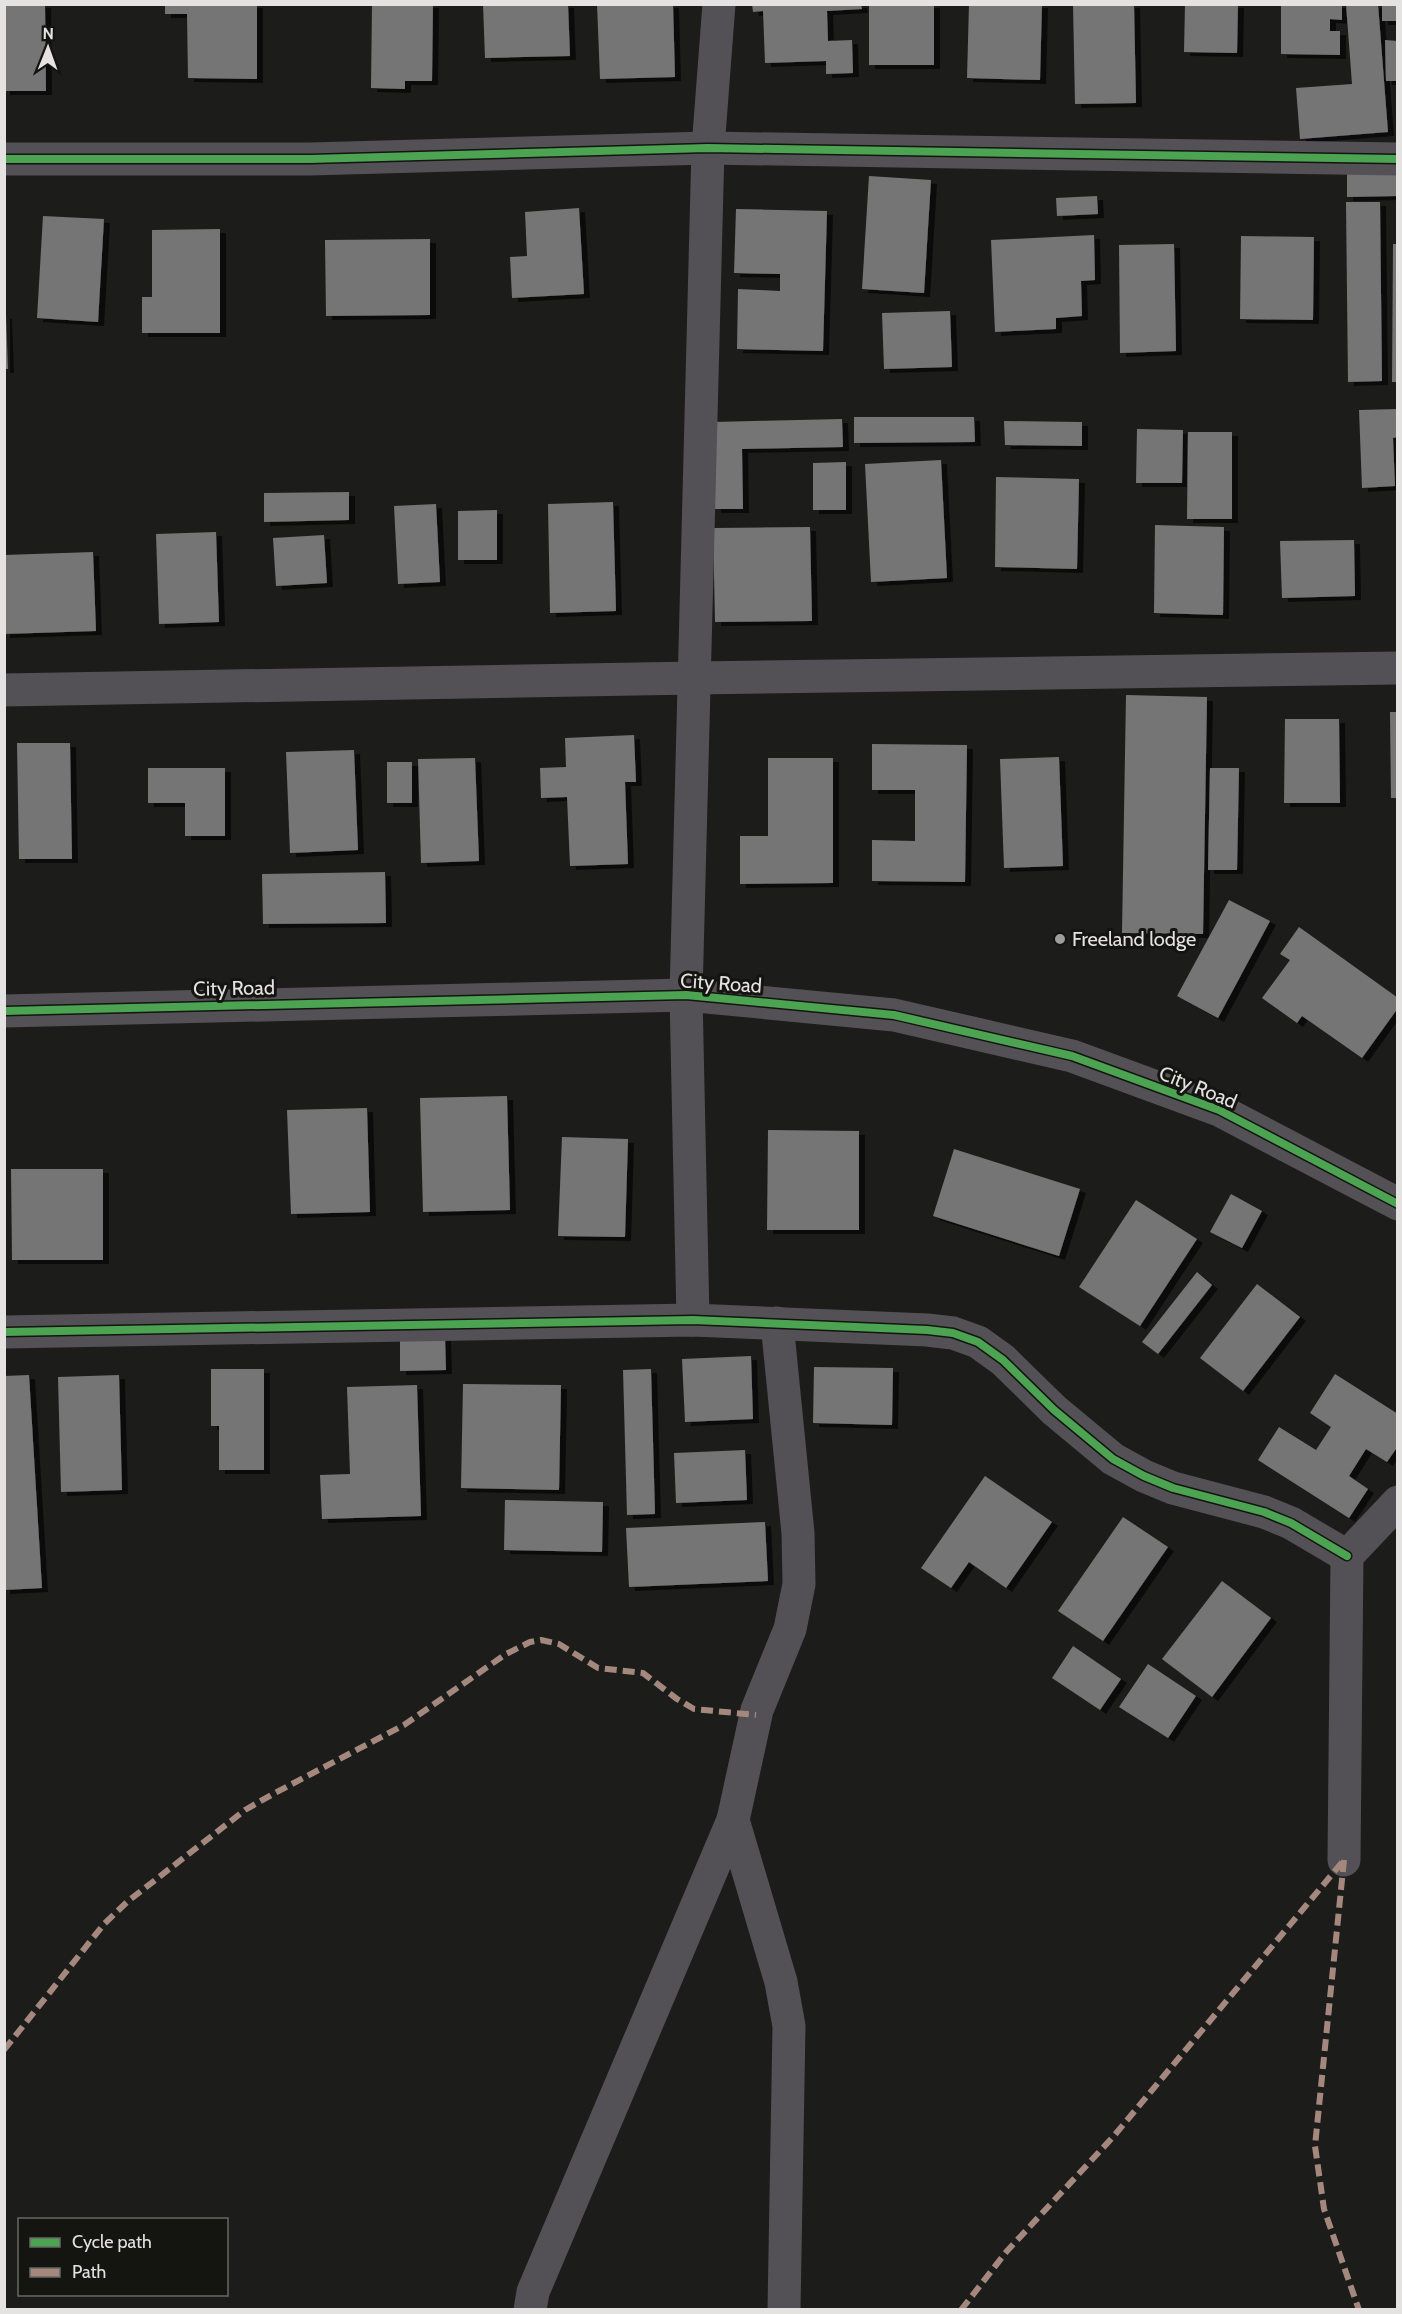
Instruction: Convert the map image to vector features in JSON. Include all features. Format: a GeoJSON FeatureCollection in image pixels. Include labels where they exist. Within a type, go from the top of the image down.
{"type":"FeatureCollection","features":[{"type":"Feature","properties":{"kind":"street"},"geometry":{"type":"LineString","coordinates":[[693,1320],[686,995],[708,148],[719,4]]}},
{"type":"Feature","properties":{"kind":"street"},"geometry":{"type":"LineString","coordinates":[[4,159],[310,159],[708,148],[1398,159]]}},
{"type":"Feature","properties":{"kind":"street"},"geometry":{"type":"LineString","coordinates":[[4,690],[1398,668]]}},
{"type":"Feature","properties":{"kind":"street","name":"City Road"},"geometry":{"type":"LineString","coordinates":[[4,1011],[686,995],[894,1015],[1072,1056],[1219,1110],[1398,1204]]}},
{"type":"Feature","properties":{"kind":"street"},"geometry":{"type":"LineString","coordinates":[[4,1332],[693,1320],[953,1333],[978,1342],[1003,1360],[1054,1410],[1113,1460],[1173,1488],[1264,1512],[1291,1523],[1347,1556]]}},
{"type":"Feature","properties":{"kind":"street"},"geometry":{"type":"LineString","coordinates":[[530,2310],[533,2292],[732,1820],[757,1710],[790,1629],[799,1584],[798,1533],[777,1323]]}},
{"type":"Feature","properties":{"kind":"street"},"geometry":{"type":"LineString","coordinates":[[1344,1860],[1347,1556],[1398,1502]]}},
{"type":"Feature","properties":{"kind":"street"},"geometry":{"type":"LineString","coordinates":[[732,1820],[781,1982],[789,2026],[784,2310]]}},
{"type":"Feature","properties":{"kind":"building"},"geometry":{"type":"Polygon","coordinates":[[[4,4],[45,4],[46,91],[4,91],[4,4]]]}},
{"type":"Feature","properties":{"kind":"building"},"geometry":{"type":"Polygon","coordinates":[[[165,4],[257,4],[257,79],[188,78],[187,14],[165,14],[165,4]]]}},
{"type":"Feature","properties":{"kind":"building"},"geometry":{"type":"Polygon","coordinates":[[[372,4],[433,4],[432,81],[405,81],[405,89],[371,88],[372,4]]]}},
{"type":"Feature","properties":{"kind":"building"},"geometry":{"type":"Polygon","coordinates":[[[483,4],[568,4],[570,56],[485,58],[483,4]]]}},
{"type":"Feature","properties":{"kind":"building"},"geometry":{"type":"Polygon","coordinates":[[[597,4],[673,4],[675,77],[600,79],[597,4]]]}},
{"type":"Feature","properties":{"kind":"building"},"geometry":{"type":"Polygon","coordinates":[[[752,4],[861,4],[862,9],[827,11],[828,41],[852,40],[853,73],[826,74],[826,61],[765,63],[763,11],[753,12],[752,4]]]}},
{"type":"Feature","properties":{"kind":"building"},"geometry":{"type":"Polygon","coordinates":[[[869,4],[934,4],[934,65],[869,65],[869,4]]]}},
{"type":"Feature","properties":{"kind":"building"},"geometry":{"type":"Polygon","coordinates":[[[969,4],[1042,4],[1040,80],[967,78],[969,4]]]}},
{"type":"Feature","properties":{"kind":"building"},"geometry":{"type":"Polygon","coordinates":[[[1073,4],[1134,4],[1136,103],[1075,104],[1073,4]]]}},
{"type":"Feature","properties":{"kind":"building"},"geometry":{"type":"Polygon","coordinates":[[[1185,4],[1238,4],[1237,53],[1184,52],[1185,4]]]}},
{"type":"Feature","properties":{"kind":"building"},"geometry":{"type":"Polygon","coordinates":[[[1281,4],[1342,4],[1342,20],[1330,19],[1330,31],[1340,31],[1340,55],[1281,54],[1281,4]]]}},
{"type":"Feature","properties":{"kind":"building"},"geometry":{"type":"Polygon","coordinates":[[[1346,4],[1378,4],[1388,132],[1300,139],[1296,88],[1352,84],[1346,4]]]}},
{"type":"Feature","properties":{"kind":"building"},"geometry":{"type":"Polygon","coordinates":[[[1382,4],[1398,4],[1398,21],[1382,21],[1382,4]]]}},
{"type":"Feature","properties":{"kind":"building"},"geometry":{"type":"Polygon","coordinates":[[[1385,40],[1398,41],[1398,81],[1386,81],[1385,40]]]}},
{"type":"Feature","properties":{"kind":"building"},"geometry":{"type":"Polygon","coordinates":[[[1398,163],[1398,196],[1347,197],[1347,165],[1398,163]]]}},
{"type":"Feature","properties":{"kind":"building"},"geometry":{"type":"Polygon","coordinates":[[[869,176],[931,180],[924,293],[862,289],[869,176]]]}},
{"type":"Feature","properties":{"kind":"building"},"geometry":{"type":"Polygon","coordinates":[[[1097,196],[1098,214],[1057,216],[1056,198],[1097,196]]]}},
{"type":"Feature","properties":{"kind":"building"},"geometry":{"type":"Polygon","coordinates":[[[1346,202],[1380,202],[1382,381],[1348,382],[1346,202]]]}},
{"type":"Feature","properties":{"kind":"building"},"geometry":{"type":"Polygon","coordinates":[[[579,208],[584,294],[512,298],[510,257],[527,256],[525,212],[579,208]]]}},
{"type":"Feature","properties":{"kind":"building"},"geometry":{"type":"Polygon","coordinates":[[[736,209],[827,211],[823,351],[737,349],[738,289],[780,291],[780,274],[734,273],[736,209]]]}},
{"type":"Feature","properties":{"kind":"building"},"geometry":{"type":"Polygon","coordinates":[[[43,216],[104,219],[98,322],[37,318],[43,216]]]}},
{"type":"Feature","properties":{"kind":"building"},"geometry":{"type":"Polygon","coordinates":[[[220,229],[220,333],[142,333],[142,297],[152,297],[152,230],[220,229]]]}},
{"type":"Feature","properties":{"kind":"building"},"geometry":{"type":"Polygon","coordinates":[[[1094,235],[1095,280],[1081,281],[1082,316],[1056,318],[1056,329],[995,332],[991,240],[1094,235]]]}},
{"type":"Feature","properties":{"kind":"building"},"geometry":{"type":"Polygon","coordinates":[[[1241,236],[1314,237],[1313,320],[1240,319],[1241,236]]]}},
{"type":"Feature","properties":{"kind":"building"},"geometry":{"type":"Polygon","coordinates":[[[430,239],[430,315],[326,316],[325,240],[430,239]]]}},
{"type":"Feature","properties":{"kind":"building"},"geometry":{"type":"Polygon","coordinates":[[[1174,244],[1176,351],[1120,353],[1119,245],[1174,244]]]}},
{"type":"Feature","properties":{"kind":"building"},"geometry":{"type":"Polygon","coordinates":[[[1393,244],[1398,244],[1398,382],[1392,382],[1393,244]]]}},
{"type":"Feature","properties":{"kind":"building"},"geometry":{"type":"Polygon","coordinates":[[[950,311],[952,367],[884,369],[882,313],[950,311]]]}},
{"type":"Feature","properties":{"kind":"building"},"geometry":{"type":"Polygon","coordinates":[[[4,315],[6,315],[8,369],[4,369],[4,315]]]}},
{"type":"Feature","properties":{"kind":"building"},"geometry":{"type":"Polygon","coordinates":[[[1398,409],[1398,437],[1393,438],[1395,486],[1362,488],[1359,410],[1398,409]]]}},
{"type":"Feature","properties":{"kind":"building"},"geometry":{"type":"Polygon","coordinates":[[[854,417],[974,417],[975,442],[854,443],[854,417]]]}},
{"type":"Feature","properties":{"kind":"building"},"geometry":{"type":"Polygon","coordinates":[[[842,419],[843,447],[742,449],[743,509],[715,509],[713,422],[842,419]]]}},
{"type":"Feature","properties":{"kind":"building"},"geometry":{"type":"Polygon","coordinates":[[[1004,421],[1082,422],[1082,446],[1005,445],[1004,421]]]}},
{"type":"Feature","properties":{"kind":"building"},"geometry":{"type":"Polygon","coordinates":[[[1137,429],[1183,430],[1182,483],[1136,483],[1137,429]]]}},
{"type":"Feature","properties":{"kind":"building"},"geometry":{"type":"Polygon","coordinates":[[[1188,432],[1232,432],[1232,519],[1187,519],[1188,432]]]}},
{"type":"Feature","properties":{"kind":"building"},"geometry":{"type":"Polygon","coordinates":[[[941,460],[947,578],[871,582],[865,464],[941,460]]]}},
{"type":"Feature","properties":{"kind":"building"},"geometry":{"type":"Polygon","coordinates":[[[846,462],[846,510],[813,510],[813,463],[846,462]]]}},
{"type":"Feature","properties":{"kind":"building"},"geometry":{"type":"Polygon","coordinates":[[[996,477],[1079,479],[1077,569],[995,567],[996,477]]]}},
{"type":"Feature","properties":{"kind":"building"},"geometry":{"type":"Polygon","coordinates":[[[349,492],[349,520],[264,522],[264,493],[349,492]]]}},
{"type":"Feature","properties":{"kind":"building"},"geometry":{"type":"Polygon","coordinates":[[[613,502],[616,611],[550,613],[548,504],[613,502]]]}},
{"type":"Feature","properties":{"kind":"building"},"geometry":{"type":"Polygon","coordinates":[[[436,504],[440,582],[398,584],[394,506],[436,504]]]}},
{"type":"Feature","properties":{"kind":"building"},"geometry":{"type":"Polygon","coordinates":[[[497,510],[497,560],[458,560],[458,511],[497,510]]]}},
{"type":"Feature","properties":{"kind":"building"},"geometry":{"type":"Polygon","coordinates":[[[1155,525],[1224,527],[1223,615],[1154,613],[1155,525]]]}},
{"type":"Feature","properties":{"kind":"building"},"geometry":{"type":"Polygon","coordinates":[[[810,527],[812,621],[715,622],[713,528],[810,527]]]}},
{"type":"Feature","properties":{"kind":"building"},"geometry":{"type":"Polygon","coordinates":[[[216,532],[219,622],[159,624],[156,534],[216,532]]]}},
{"type":"Feature","properties":{"kind":"building"},"geometry":{"type":"Polygon","coordinates":[[[324,535],[327,583],[276,586],[273,538],[324,535]]]}},
{"type":"Feature","properties":{"kind":"building"},"geometry":{"type":"Polygon","coordinates":[[[1354,540],[1355,596],[1282,598],[1280,541],[1354,540]]]}},
{"type":"Feature","properties":{"kind":"building"},"geometry":{"type":"Polygon","coordinates":[[[93,552],[96,631],[4,634],[4,555],[93,552]]]}},
{"type":"Feature","properties":{"kind":"building"},"geometry":{"type":"Polygon","coordinates":[[[1126,695],[1207,697],[1203,934],[1122,933],[1126,695]]]}},
{"type":"Feature","properties":{"kind":"building"},"geometry":{"type":"Polygon","coordinates":[[[1390,712],[1398,712],[1398,798],[1391,798],[1390,712]]]}},
{"type":"Feature","properties":{"kind":"building"},"geometry":{"type":"Polygon","coordinates":[[[1285,719],[1339,719],[1340,803],[1284,803],[1285,719]]]}},
{"type":"Feature","properties":{"kind":"building"},"geometry":{"type":"Polygon","coordinates":[[[634,735],[636,782],[625,782],[628,864],[570,866],[567,797],[541,798],[540,768],[566,767],[565,738],[634,735]]]}},
{"type":"Feature","properties":{"kind":"building"},"geometry":{"type":"Polygon","coordinates":[[[17,743],[70,743],[72,859],[19,859],[17,743]]]}},
{"type":"Feature","properties":{"kind":"building"},"geometry":{"type":"Polygon","coordinates":[[[872,744],[967,745],[965,882],[872,881],[872,840],[915,841],[915,790],[872,790],[872,744]]]}},
{"type":"Feature","properties":{"kind":"building"},"geometry":{"type":"Polygon","coordinates":[[[354,750],[358,850],[290,853],[286,752],[354,750]]]}},
{"type":"Feature","properties":{"kind":"building"},"geometry":{"type":"Polygon","coordinates":[[[1059,757],[1063,866],[1004,868],[1000,759],[1059,757]]]}},
{"type":"Feature","properties":{"kind":"building"},"geometry":{"type":"Polygon","coordinates":[[[475,758],[479,861],[421,863],[418,759],[475,758]]]}},
{"type":"Feature","properties":{"kind":"building"},"geometry":{"type":"Polygon","coordinates":[[[768,758],[833,758],[833,883],[740,884],[740,836],[768,836],[768,758]]]}},
{"type":"Feature","properties":{"kind":"building"},"geometry":{"type":"Polygon","coordinates":[[[387,762],[412,762],[412,803],[387,803],[387,762]]]}},
{"type":"Feature","properties":{"kind":"building"},"geometry":{"type":"Polygon","coordinates":[[[148,768],[225,768],[225,836],[185,836],[185,803],[148,803],[148,768]]]}},
{"type":"Feature","properties":{"kind":"building"},"geometry":{"type":"Polygon","coordinates":[[[1210,768],[1239,768],[1237,870],[1208,870],[1210,768]]]}},
{"type":"Feature","properties":{"kind":"building"},"geometry":{"type":"Polygon","coordinates":[[[385,872],[386,923],[263,924],[262,874],[385,872]]]}},
{"type":"Feature","properties":{"kind":"building"},"geometry":{"type":"Polygon","coordinates":[[[1229,900],[1270,921],[1218,1018],[1177,996],[1229,900]]]}},
{"type":"Feature","properties":{"kind":"building"},"geometry":{"type":"Polygon","coordinates":[[[1299,927],[1398,998],[1398,1008],[1362,1058],[1302,1016],[1297,1023],[1262,998],[1290,960],[1280,954],[1299,927]]]}},
{"type":"Feature","properties":{"kind":"building"},"geometry":{"type":"Polygon","coordinates":[[[507,1096],[510,1210],[423,1212],[420,1098],[507,1096]]]}},
{"type":"Feature","properties":{"kind":"building"},"geometry":{"type":"Polygon","coordinates":[[[367,1108],[370,1212],[291,1214],[287,1110],[367,1108]]]}},
{"type":"Feature","properties":{"kind":"building"},"geometry":{"type":"Polygon","coordinates":[[[768,1130],[859,1131],[859,1230],[767,1230],[768,1130]]]}},
{"type":"Feature","properties":{"kind":"building"},"geometry":{"type":"Polygon","coordinates":[[[562,1137],[628,1139],[625,1237],[558,1236],[562,1137]]]}},
{"type":"Feature","properties":{"kind":"building"},"geometry":{"type":"Polygon","coordinates":[[[954,1149],[1080,1189],[1059,1256],[933,1216],[954,1149]]]}},
{"type":"Feature","properties":{"kind":"building"},"geometry":{"type":"Polygon","coordinates":[[[11,1169],[103,1169],[103,1260],[12,1260],[11,1169]]]}},
{"type":"Feature","properties":{"kind":"building"},"geometry":{"type":"Polygon","coordinates":[[[1231,1194],[1262,1211],[1242,1248],[1210,1232],[1231,1194]]]}},
{"type":"Feature","properties":{"kind":"building"},"geometry":{"type":"Polygon","coordinates":[[[1136,1200],[1197,1239],[1140,1326],[1079,1287],[1136,1200]]]}},
{"type":"Feature","properties":{"kind":"building"},"geometry":{"type":"Polygon","coordinates":[[[1197,1272],[1212,1285],[1158,1354],[1142,1342],[1197,1272]]]}},
{"type":"Feature","properties":{"kind":"building"},"geometry":{"type":"Polygon","coordinates":[[[1257,1284],[1300,1317],[1243,1391],[1200,1358],[1257,1284]]]}},
{"type":"Feature","properties":{"kind":"building"},"geometry":{"type":"Polygon","coordinates":[[[445,1337],[446,1370],[400,1371],[400,1338],[445,1337]]]}},
{"type":"Feature","properties":{"kind":"building"},"geometry":{"type":"Polygon","coordinates":[[[751,1356],[753,1419],[685,1422],[682,1359],[751,1356]]]}},
{"type":"Feature","properties":{"kind":"building"},"geometry":{"type":"Polygon","coordinates":[[[814,1367],[893,1368],[892,1425],[813,1423],[814,1367]]]}},
{"type":"Feature","properties":{"kind":"building"},"geometry":{"type":"Polygon","coordinates":[[[211,1369],[264,1369],[264,1470],[219,1470],[219,1426],[211,1426],[211,1369]]]}},
{"type":"Feature","properties":{"kind":"building"},"geometry":{"type":"Polygon","coordinates":[[[651,1369],[655,1514],[627,1515],[623,1370],[651,1369]]]}},
{"type":"Feature","properties":{"kind":"building"},"geometry":{"type":"Polygon","coordinates":[[[1335,1374],[1398,1414],[1398,1446],[1387,1462],[1366,1449],[1349,1476],[1368,1489],[1349,1518],[1258,1460],[1279,1427],[1316,1450],[1331,1427],[1310,1413],[1335,1374]]]}},
{"type":"Feature","properties":{"kind":"building"},"geometry":{"type":"Polygon","coordinates":[[[29,1375],[42,1588],[4,1590],[4,1376],[29,1375]]]}},
{"type":"Feature","properties":{"kind":"building"},"geometry":{"type":"Polygon","coordinates":[[[119,1375],[122,1490],[61,1492],[58,1377],[119,1375]]]}},
{"type":"Feature","properties":{"kind":"building"},"geometry":{"type":"Polygon","coordinates":[[[463,1384],[561,1385],[559,1490],[461,1488],[463,1384]]]}},
{"type":"Feature","properties":{"kind":"building"},"geometry":{"type":"Polygon","coordinates":[[[417,1385],[421,1516],[322,1519],[320,1475],[350,1474],[347,1387],[417,1385]]]}},
{"type":"Feature","properties":{"kind":"building"},"geometry":{"type":"Polygon","coordinates":[[[745,1450],[747,1500],[676,1503],[674,1453],[745,1450]]]}},
{"type":"Feature","properties":{"kind":"building"},"geometry":{"type":"Polygon","coordinates":[[[985,1476],[1052,1522],[1006,1588],[969,1562],[951,1588],[921,1568],[985,1476]]]}},
{"type":"Feature","properties":{"kind":"building"},"geometry":{"type":"Polygon","coordinates":[[[505,1500],[603,1502],[602,1552],[504,1550],[505,1500]]]}},
{"type":"Feature","properties":{"kind":"building"},"geometry":{"type":"Polygon","coordinates":[[[1123,1517],[1168,1547],[1103,1641],[1058,1611],[1123,1517]]]}},
{"type":"Feature","properties":{"kind":"building"},"geometry":{"type":"Polygon","coordinates":[[[765,1522],[768,1581],[629,1587],[626,1528],[765,1522]]]}},
{"type":"Feature","properties":{"kind":"building"},"geometry":{"type":"Polygon","coordinates":[[[1222,1581],[1271,1618],[1212,1697],[1162,1659],[1222,1581]]]}},
{"type":"Feature","properties":{"kind":"building"},"geometry":{"type":"Polygon","coordinates":[[[1073,1646],[1121,1679],[1100,1710],[1052,1678],[1073,1646]]]}},
{"type":"Feature","properties":{"kind":"building"},"geometry":{"type":"Polygon","coordinates":[[[1148,1664],[1196,1696],[1168,1738],[1119,1707],[1148,1664]]]}},
{"type":"Feature","properties":{"kind":"marked path"},"geometry":{"type":"LineString","coordinates":[[4,2050],[104,1924],[127,1902],[245,1810],[404,1725],[506,1654],[530,1642],[541,1640],[559,1644],[598,1668],[643,1673],[694,1709],[756,1715]]}},
{"type":"Feature","properties":{"kind":"marked path"},"geometry":{"type":"LineString","coordinates":[[1344,1860],[1315,2146],[1324,2209],[1359,2310]]}},
{"type":"Feature","properties":{"kind":"marked path"},"geometry":{"type":"LineString","coordinates":[[961,2310],[1007,2251],[1113,2137],[1344,1860]]}},
{"type":"Feature","properties":{"kind":"cycle path"},"geometry":{"type":"LineString","coordinates":[[4,159],[310,159],[708,148],[1398,159]]}},
{"type":"Feature","properties":{"kind":"cycle path"},"geometry":{"type":"LineString","coordinates":[[4,1011],[686,995],[894,1015],[1072,1056],[1219,1110],[1398,1204]]}},
{"type":"Feature","properties":{"kind":"cycle path"},"geometry":{"type":"LineString","coordinates":[[4,1332],[693,1320],[953,1333],[978,1342],[1003,1360],[1054,1410],[1113,1459],[1144,1476],[1173,1488],[1264,1512],[1291,1523],[1347,1556]]}},
{"type":"Feature","properties":{"kind":"place","name":"Freeland lodge"},"geometry":{"type":"Point","coordinates":[1060,939]}}]}
